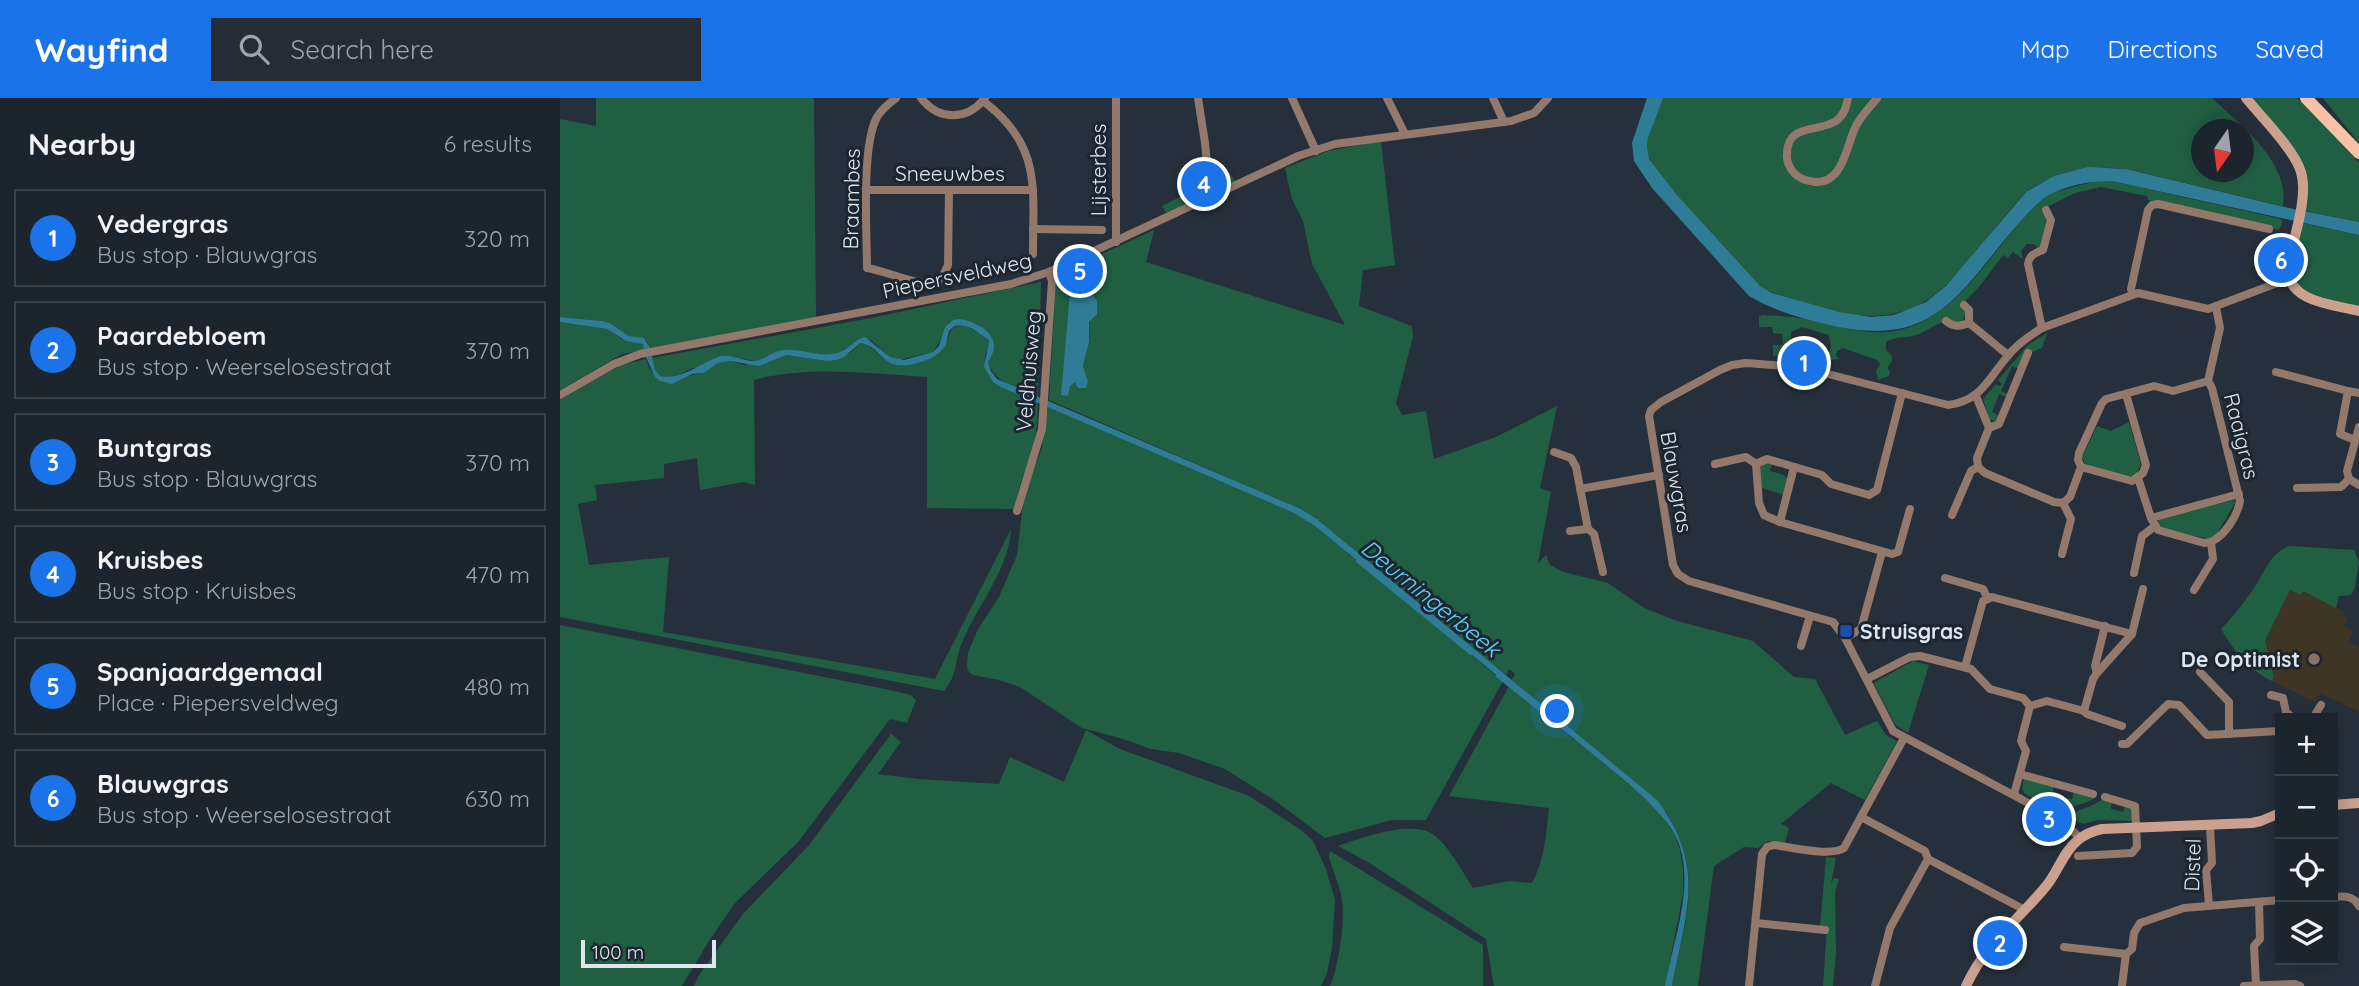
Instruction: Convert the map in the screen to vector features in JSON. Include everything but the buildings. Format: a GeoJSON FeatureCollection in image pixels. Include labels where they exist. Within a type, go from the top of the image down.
{"type":"FeatureCollection","features":[{"type":"Feature","properties":{"kind":"main road"},"geometry":{"type":"LineString","coordinates":[[2306,98],[2359,153]]}},
{"type":"Feature","properties":{"kind":"main road"},"geometry":{"type":"LineString","coordinates":[[2318,98],[2341,132]]}},
{"type":"Feature","properties":{"kind":"street","name":"Braambes"},"geometry":{"type":"LineString","coordinates":[[896,98],[877,118],[870,135],[867,268],[933,285],[940,282],[948,265],[949,190]]}},
{"type":"Feature","properties":{"kind":"street"},"geometry":{"type":"LineString","coordinates":[[921,98],[932,109],[956,115],[974,110],[984,99],[1016,132],[1025,148],[1030,166],[1033,190],[1033,254]]}},
{"type":"Feature","properties":{"kind":"street","name":"Lijsterbes"},"geometry":{"type":"LineString","coordinates":[[1116,98],[1116,242]]}},
{"type":"Feature","properties":{"kind":"street"},"geometry":{"type":"LineString","coordinates":[[1198,98],[1210,198]]}},
{"type":"Feature","properties":{"kind":"street"},"geometry":{"type":"LineString","coordinates":[[1292,98],[1316,150]]}},
{"type":"Feature","properties":{"kind":"street"},"geometry":{"type":"LineString","coordinates":[[1387,98],[1405,135]]}},
{"type":"Feature","properties":{"kind":"street"},"geometry":{"type":"LineString","coordinates":[[1493,98],[1504,122]]}},
{"type":"Feature","properties":{"kind":"street","name":"Piepersveldweg"},"geometry":{"type":"LineString","coordinates":[[560,396],[614,364],[640,354],[1011,284],[1049,272],[1316,150],[1346,142],[1504,122],[1529,115],[1539,109],[1548,98]]}},
{"type":"Feature","properties":{"kind":"street"},"geometry":{"type":"LineString","coordinates":[[1849,98],[1843,114],[1829,125],[1807,129],[1792,137],[1788,144],[1787,159],[1793,173],[1798,177],[1813,182],[1832,177],[1843,160],[1857,124],[1877,98]]}},
{"type":"Feature","properties":{"kind":"street"},"geometry":{"type":"LineString","coordinates":[[2236,98],[2265,123]]}},
{"type":"Feature","properties":{"kind":"street"},"geometry":{"type":"LineString","coordinates":[[2246,98],[2296,160],[2303,183],[2297,227],[2287,269],[2288,279],[2303,297],[2359,311]]}},
{"type":"Feature","properties":{"kind":"street"},"geometry":{"type":"LineString","coordinates":[[1843,114],[1857,124]]}},
{"type":"Feature","properties":{"kind":"street","name":"Sneeuwbes"},"geometry":{"type":"LineString","coordinates":[[868,190],[1033,190]]}},
{"type":"Feature","properties":{"kind":"street"},"geometry":{"type":"LineString","coordinates":[[2133,294],[2131,289],[2148,210],[2152,205],[2158,204],[2269,229]]}},
{"type":"Feature","properties":{"kind":"street"},"geometry":{"type":"LineString","coordinates":[[2042,328],[2028,259],[2043,250],[2051,220],[2046,211]]}},
{"type":"Feature","properties":{"kind":"street"},"geometry":{"type":"LineString","coordinates":[[1033,229],[1102,230]]}},
{"type":"Feature","properties":{"kind":"street","name":"Veldhuisweg"},"geometry":{"type":"LineString","coordinates":[[1017,511],[1040,440],[1044,411],[1052,281],[1049,272]]}},
{"type":"Feature","properties":{"kind":"street"},"geometry":{"type":"LineString","coordinates":[[2207,381],[2173,391],[2154,386],[2106,399],[2099,406],[2080,453],[2078,460],[2081,467],[2070,497],[2063,503],[2054,502],[1984,473],[1978,467],[1977,458],[1989,428],[1976,396],[2008,355],[2042,328],[2133,294],[2144,293],[2208,309],[2288,279]]}},
{"type":"Feature","properties":{"kind":"street"},"geometry":{"type":"LineString","coordinates":[[1964,305],[1969,310],[1969,323]]}},
{"type":"Feature","properties":{"kind":"street","name":"Raaigras"},"geometry":{"type":"LineString","coordinates":[[2194,590],[2213,559],[2211,542],[2224,533],[2239,509],[2239,494],[2215,401],[2207,381],[2220,328],[2216,307]]}},
{"type":"Feature","properties":{"kind":"street"},"geometry":{"type":"LineString","coordinates":[[1946,321],[1961,327],[1969,323]]}},
{"type":"Feature","properties":{"kind":"street"},"geometry":{"type":"LineString","coordinates":[[1969,323],[2008,355]]}},
{"type":"Feature","properties":{"kind":"street"},"geometry":{"type":"LineString","coordinates":[[1989,428],[1999,424],[2028,353]]}},
{"type":"Feature","properties":{"kind":"street","name":"Blauwgras"},"geometry":{"type":"LineString","coordinates":[[1976,396],[1965,402],[1948,405],[1801,367],[1767,364],[1732,365],[1661,402],[1651,410],[1649,425],[1673,565],[1678,574],[1689,581],[1833,622],[1845,638],[1867,679],[1888,726],[1904,738],[2062,821],[2080,838]]}},
{"type":"Feature","properties":{"kind":"street"},"geometry":{"type":"LineString","coordinates":[[2276,372],[2356,390],[2340,434],[2355,440]]}},
{"type":"Feature","properties":{"kind":"street"},"geometry":{"type":"LineString","coordinates":[[1756,464],[1767,459],[1822,475],[1831,484],[1868,494],[1876,491],[1902,393]]}},
{"type":"Feature","properties":{"kind":"street"},"geometry":{"type":"LineString","coordinates":[[2081,467],[2132,481],[2138,478],[2146,465],[2126,394]]}},
{"type":"Feature","properties":{"kind":"street"},"geometry":{"type":"LineString","coordinates":[[2359,427],[2347,471],[2349,479],[2359,485]]}},
{"type":"Feature","properties":{"kind":"street"},"geometry":{"type":"LineString","coordinates":[[1554,452],[1571,458],[1576,467],[1588,528],[1594,534],[1603,572]]}},
{"type":"Feature","properties":{"kind":"street"},"geometry":{"type":"LineString","coordinates":[[1715,464],[1746,457],[1756,464]]}},
{"type":"Feature","properties":{"kind":"street"},"geometry":{"type":"LineString","coordinates":[[1756,464],[1759,503],[1764,515],[1882,552],[1898,552],[1910,509]]}},
{"type":"Feature","properties":{"kind":"street"},"geometry":{"type":"LineString","coordinates":[[1780,522],[1794,467]]}},
{"type":"Feature","properties":{"kind":"street"},"geometry":{"type":"LineString","coordinates":[[1952,515],[1971,471],[1978,467]]}},
{"type":"Feature","properties":{"kind":"street"},"geometry":{"type":"LineString","coordinates":[[1580,489],[1659,475]]}},
{"type":"Feature","properties":{"kind":"street"},"geometry":{"type":"LineString","coordinates":[[2138,478],[2153,522],[2168,534],[2204,543],[2211,542]]}},
{"type":"Feature","properties":{"kind":"street"},"geometry":{"type":"LineString","coordinates":[[2297,488],[2341,486],[2349,479]]}},
{"type":"Feature","properties":{"kind":"street","name":"Raaigras"},"geometry":{"type":"LineString","coordinates":[[2153,522],[2239,494]]}},
{"type":"Feature","properties":{"kind":"street"},"geometry":{"type":"LineString","coordinates":[[2062,554],[2071,519],[2063,503]]}},
{"type":"Feature","properties":{"kind":"street"},"geometry":{"type":"LineString","coordinates":[[2134,573],[2142,536],[2153,522]]}},
{"type":"Feature","properties":{"kind":"street"},"geometry":{"type":"LineString","coordinates":[[1570,531],[1588,528]]}},
{"type":"Feature","properties":{"kind":"street"},"geometry":{"type":"LineString","coordinates":[[1845,638],[1861,629],[1882,552]]}},
{"type":"Feature","properties":{"kind":"street"},"geometry":{"type":"LineString","coordinates":[[1945,578],[1983,589],[1988,599]]}},
{"type":"Feature","properties":{"kind":"street"},"geometry":{"type":"LineString","coordinates":[[2084,711],[2093,679],[2132,634],[2143,589]]}},
{"type":"Feature","properties":{"kind":"street"},"geometry":{"type":"LineString","coordinates":[[1965,667],[1983,601],[1992,597],[2132,634]]}},
{"type":"Feature","properties":{"kind":"street"},"geometry":{"type":"LineString","coordinates":[[1801,646],[1810,615]]}},
{"type":"Feature","properties":{"kind":"street"},"geometry":{"type":"LineString","coordinates":[[2097,673],[2095,666],[2105,626]]}},
{"type":"Feature","properties":{"kind":"street"},"geometry":{"type":"LineString","coordinates":[[1867,679],[1915,656],[1971,669],[1990,689],[2023,698],[2030,706]]}},
{"type":"Feature","properties":{"kind":"street"},"geometry":{"type":"LineString","coordinates":[[2200,672],[2229,702],[2229,734]]}},
{"type":"Feature","properties":{"kind":"street"},"geometry":{"type":"LineString","coordinates":[[2271,695],[2283,698],[2287,713]]}},
{"type":"Feature","properties":{"kind":"street"},"geometry":{"type":"LineString","coordinates":[[2030,706],[2047,701],[2084,711],[2122,726]]}},
{"type":"Feature","properties":{"kind":"street"},"geometry":{"type":"LineString","coordinates":[[2122,744],[2126,744],[2168,704],[2179,705],[2207,735],[2275,731]]}},
{"type":"Feature","properties":{"kind":"street"},"geometry":{"type":"LineString","coordinates":[[2316,713],[2321,705]]}},
{"type":"Feature","properties":{"kind":"street"},"geometry":{"type":"LineString","coordinates":[[2014,794],[2026,751],[2021,741],[2030,706]]}},
{"type":"Feature","properties":{"kind":"street"},"geometry":{"type":"LineString","coordinates":[[1749,986],[1762,853],[1767,847],[1774,845],[1839,852],[1844,848],[1904,738]]}},
{"type":"Feature","properties":{"kind":"street"},"geometry":{"type":"LineString","coordinates":[[2020,774],[2093,794]]}},
{"type":"Feature","properties":{"kind":"street"},"geometry":{"type":"LineString","coordinates":[[2078,856],[2132,853],[2137,847],[2135,806],[2105,797]]}},
{"type":"Feature","properties":{"kind":"street"},"geometry":{"type":"LineString","coordinates":[[2338,805],[2359,803]]}},
{"type":"Feature","properties":{"kind":"street"},"geometry":{"type":"LineString","coordinates":[[1966,986],[1984,953],[2049,882],[2080,838],[2095,831],[2210,826],[2261,821],[2275,815]]}},
{"type":"Feature","properties":{"kind":"street"},"geometry":{"type":"LineString","coordinates":[[1861,817],[1925,851],[1928,859],[2025,909]]}},
{"type":"Feature","properties":{"kind":"street","name":"Distel"},"geometry":{"type":"LineString","coordinates":[[2209,905],[2206,870],[2212,863],[2210,826]]}},
{"type":"Feature","properties":{"kind":"street"},"geometry":{"type":"LineString","coordinates":[[1875,986],[1890,929],[1928,859]]}},
{"type":"Feature","properties":{"kind":"street"},"geometry":{"type":"LineString","coordinates":[[2338,897],[2347,896],[2359,906]]}},
{"type":"Feature","properties":{"kind":"street"},"geometry":{"type":"LineString","coordinates":[[2122,986],[2126,954],[2132,949],[2134,933],[2140,923],[2184,908],[2275,900]]}},
{"type":"Feature","properties":{"kind":"street"},"geometry":{"type":"LineString","coordinates":[[2256,985],[2254,946],[2260,939],[2259,902]]}},
{"type":"Feature","properties":{"kind":"street"},"geometry":{"type":"LineString","coordinates":[[1756,923],[1825,930]]}},
{"type":"Feature","properties":{"kind":"street"},"geometry":{"type":"LineString","coordinates":[[2064,947],[2126,954]]}},
{"type":"Feature","properties":{"kind":"street"},"geometry":{"type":"LineString","coordinates":[[2244,986],[2300,986]]}},
{"type":"Feature","properties":{"kind":"shaded area","name":"De Optimist"},"geometry":{"type":"Polygon","coordinates":[[[2290,590],[2303,591],[2345,612],[2343,616],[2347,618],[2344,626],[2354,631],[2348,642],[2359,647],[2359,712],[2320,693],[2315,702],[2272,681],[2274,677],[2265,642],[2290,590]]]}},
{"type":"Feature","properties":{"kind":"green space"},"geometry":{"type":"Polygon","coordinates":[[[596,98],[814,98],[816,318],[651,348],[646,340],[629,336],[610,323],[560,317],[560,119],[596,126],[596,98]]]}},
{"type":"Feature","properties":{"kind":"green space"},"geometry":{"type":"Polygon","coordinates":[[[1663,98],[2212,98],[2234,119],[2191,119],[2191,182],[2254,182],[2254,138],[2279,174],[2283,206],[2126,169],[2087,169],[2062,174],[2026,192],[1963,267],[1943,288],[1921,304],[1895,313],[1864,316],[1784,297],[1760,286],[1718,242],[1653,165],[1647,148],[1654,118],[1663,98]]]}},
{"type":"Feature","properties":{"kind":"green space"},"geometry":{"type":"Polygon","coordinates":[[[2250,98],[2297,98],[2319,118],[2359,163],[2359,222],[2305,211],[2308,179],[2304,166],[2250,98]]]}},
{"type":"Feature","properties":{"kind":"green space"},"geometry":{"type":"Polygon","coordinates":[[[2323,98],[2359,98],[2359,143],[2323,98]]]}},
{"type":"Feature","properties":{"kind":"green space"},"geometry":{"type":"Polygon","coordinates":[[[1381,141],[1395,265],[1363,270],[1359,306],[1412,326],[1413,336],[1396,403],[1402,415],[1426,411],[1434,459],[1496,437],[1557,406],[1540,488],[1551,492],[1538,563],[1546,555],[1550,565],[1563,572],[1608,583],[1644,608],[1677,621],[1753,641],[1794,677],[1815,679],[1845,735],[1877,721],[1886,735],[1897,741],[1865,800],[1831,783],[1781,824],[1789,828],[1785,843],[1768,841],[1758,848],[1744,847],[1714,866],[1698,986],[1672,986],[1686,918],[1688,877],[1678,835],[1666,812],[1512,680],[1515,674],[1509,669],[1506,675],[1317,519],[1301,509],[1049,400],[1056,280],[1061,273],[1154,230],[1146,262],[1345,325],[1312,264],[1303,221],[1292,199],[1285,168],[1328,151],[1381,141]],[[1075,288],[1070,386],[1075,381],[1088,381],[1083,366],[1089,342],[1090,292],[1075,288]]]}},
{"type":"Feature","properties":{"kind":"green space"},"geometry":{"type":"Polygon","coordinates":[[[1229,172],[1236,182],[1167,214],[1162,206],[1229,172]]]}},
{"type":"Feature","properties":{"kind":"green space"},"geometry":{"type":"Polygon","coordinates":[[[2097,181],[2112,181],[2281,219],[2282,223],[2279,230],[2101,187],[2075,193],[2041,210],[2048,220],[2039,249],[2034,244],[2027,244],[2021,251],[2023,259],[2013,252],[2008,258],[2003,255],[1979,287],[1960,306],[1966,312],[1963,321],[1943,322],[1919,334],[1886,342],[1886,350],[1892,356],[1887,368],[1890,371],[1889,376],[1878,380],[1876,371],[1880,365],[1877,360],[1843,348],[1837,351],[1836,356],[1839,359],[1821,361],[1823,352],[1829,352],[1831,347],[1829,335],[1802,327],[1791,332],[1791,356],[1773,356],[1773,345],[1783,345],[1782,334],[1773,333],[1772,327],[1759,327],[1759,317],[1762,315],[1800,318],[1873,332],[1901,330],[1925,320],[1947,305],[1986,265],[2039,202],[2054,192],[2097,181]]]}},
{"type":"Feature","properties":{"kind":"green space"},"geometry":{"type":"Polygon","coordinates":[[[2302,223],[2359,235],[2359,307],[2317,297],[2299,286],[2293,267],[2302,223]]]}},
{"type":"Feature","properties":{"kind":"green space"},"geometry":{"type":"Polygon","coordinates":[[[1041,282],[1038,396],[1008,384],[991,369],[988,362],[993,349],[991,335],[953,320],[933,352],[898,360],[890,357],[871,340],[858,339],[842,352],[826,356],[782,350],[756,361],[716,357],[702,367],[692,368],[673,378],[660,377],[655,371],[652,358],[871,318],[1041,282]]]}},
{"type":"Feature","properties":{"kind":"green space"},"geometry":{"type":"Polygon","coordinates":[[[560,322],[607,329],[622,339],[643,344],[644,350],[622,354],[560,390],[560,322]]]}},
{"type":"Feature","properties":{"kind":"green space"},"geometry":{"type":"Polygon","coordinates":[[[964,325],[981,334],[989,342],[985,357],[993,382],[1038,403],[1034,442],[1015,509],[927,508],[927,377],[840,372],[775,375],[754,380],[755,485],[743,482],[700,490],[697,458],[664,464],[664,478],[595,485],[597,500],[578,504],[589,565],[669,557],[663,632],[935,679],[1011,529],[1009,544],[998,574],[967,631],[954,674],[944,691],[560,617],[560,400],[621,365],[646,359],[649,368],[660,381],[704,373],[718,363],[730,361],[744,365],[786,355],[826,361],[850,353],[860,343],[889,359],[915,364],[936,354],[947,342],[952,330],[964,325]]]}},
{"type":"Feature","properties":{"kind":"green space"},"geometry":{"type":"Polygon","coordinates":[[[2047,333],[2042,348],[2032,352],[2026,350],[2019,369],[2012,366],[2001,391],[2008,394],[2007,397],[1999,394],[1992,412],[1999,416],[1996,421],[1990,420],[1983,399],[1996,384],[2002,384],[1998,380],[2028,345],[2047,333]]]}},
{"type":"Feature","properties":{"kind":"green space"},"geometry":{"type":"Polygon","coordinates":[[[1048,407],[1294,513],[1315,526],[1503,681],[1426,820],[1392,820],[1325,838],[1277,802],[1225,769],[1179,753],[1151,749],[1082,728],[1020,687],[969,672],[968,653],[977,631],[999,597],[1017,555],[1023,503],[1042,448],[1048,407]]]}},
{"type":"Feature","properties":{"kind":"green space"},"geometry":{"type":"Polygon","coordinates":[[[2129,422],[2141,464],[2136,475],[2127,477],[2086,466],[2082,457],[2097,426],[2111,431],[2129,422]]]}},
{"type":"Feature","properties":{"kind":"green space"},"geometry":{"type":"Polygon","coordinates":[[[1767,463],[1772,464],[1770,471],[1784,475],[1788,480],[1784,495],[1762,488],[1760,467],[1767,463]]]}},
{"type":"Feature","properties":{"kind":"green space"},"geometry":{"type":"Polygon","coordinates":[[[2235,500],[2215,537],[2210,539],[2164,529],[2157,524],[2160,518],[2235,500]]]}},
{"type":"Feature","properties":{"kind":"green space"},"geometry":{"type":"Polygon","coordinates":[[[2289,546],[2354,550],[2359,562],[2351,595],[2339,596],[2336,608],[2303,591],[2301,595],[2290,590],[2265,641],[2274,677],[2272,681],[2256,672],[2243,659],[2221,629],[2250,594],[2271,560],[2289,546]]]}},
{"type":"Feature","properties":{"kind":"green space"},"geometry":{"type":"Polygon","coordinates":[[[560,625],[885,689],[911,695],[916,700],[907,723],[890,719],[799,841],[735,903],[682,986],[560,986],[560,625]]]}},
{"type":"Feature","properties":{"kind":"green space"},"geometry":{"type":"Polygon","coordinates":[[[1913,661],[1929,665],[1908,733],[1895,724],[1874,684],[1913,661]]]}},
{"type":"Feature","properties":{"kind":"green space"},"geometry":{"type":"Polygon","coordinates":[[[1509,686],[1629,784],[1658,811],[1675,835],[1683,870],[1683,894],[1665,986],[1494,986],[1486,939],[1368,862],[1338,846],[1400,829],[1424,831],[1434,835],[1444,845],[1473,888],[1509,881],[1532,883],[1542,856],[1549,808],[1449,796],[1509,686]]]}},
{"type":"Feature","properties":{"kind":"green space"},"geometry":{"type":"Polygon","coordinates":[[[1086,730],[1120,749],[1249,796],[1313,841],[1326,869],[1335,900],[1332,948],[1327,973],[1321,986],[694,986],[743,914],[810,844],[891,734],[901,742],[878,774],[999,784],[1010,757],[1064,782],[1086,730]]]}},
{"type":"Feature","properties":{"kind":"green space"},"geometry":{"type":"Polygon","coordinates":[[[2024,778],[2054,786],[2052,794],[2072,799],[2074,791],[2096,797],[2066,810],[2063,814],[2025,794],[2022,789],[2024,778]]]}},
{"type":"Feature","properties":{"kind":"green space"},"geometry":{"type":"Polygon","coordinates":[[[2103,799],[2112,801],[2111,809],[2123,812],[2126,804],[2131,806],[2135,821],[2098,820],[2083,824],[2068,817],[2069,814],[2103,799]]]}},
{"type":"Feature","properties":{"kind":"green space"},"geometry":{"type":"Polygon","coordinates":[[[1330,851],[1483,945],[1483,986],[1330,986],[1339,956],[1343,909],[1340,889],[1329,858],[1330,851]]]}},
{"type":"Feature","properties":{"kind":"green space"},"geometry":{"type":"Polygon","coordinates":[[[1826,857],[1836,858],[1831,884],[1834,878],[1839,879],[1835,892],[1836,953],[1833,986],[1823,986],[1827,928],[1820,927],[1826,857]]]}},
{"type":"Feature","properties":{"kind":"water"},"geometry":{"type":"Polygon","coordinates":[[[1647,98],[1663,98],[1648,138],[1649,159],[1676,194],[1760,286],[1772,293],[1839,312],[1871,317],[1894,315],[1926,302],[1946,286],[2026,192],[2054,176],[2088,167],[2126,169],[2359,222],[2359,235],[2112,181],[2083,184],[2055,192],[2037,204],[1957,296],[1939,312],[1919,323],[1895,329],[1867,331],[1834,326],[1780,311],[1749,296],[1652,188],[1634,161],[1632,143],[1647,98]]]}},
{"type":"Feature","properties":{"kind":"water"},"geometry":{"type":"Polygon","coordinates":[[[1075,288],[1090,292],[1097,301],[1097,314],[1089,322],[1089,342],[1083,366],[1088,381],[1086,388],[1078,388],[1075,382],[1070,386],[1068,396],[1061,395],[1070,293],[1075,288]]]}},
{"type":"Feature","properties":{"kind":"water"},"geometry":{"type":"Polygon","coordinates":[[[560,317],[610,323],[629,336],[644,338],[651,349],[644,351],[643,344],[626,341],[607,329],[560,322],[560,317]]]}},
{"type":"Feature","properties":{"kind":"water"},"geometry":{"type":"Polygon","coordinates":[[[960,319],[977,324],[991,336],[994,348],[988,362],[997,379],[1301,509],[1317,519],[1657,800],[1673,824],[1687,868],[1687,912],[1672,986],[1665,986],[1681,911],[1684,873],[1682,854],[1676,837],[1666,822],[1629,784],[1315,526],[1294,513],[1001,387],[993,382],[984,367],[989,341],[966,326],[955,326],[951,329],[946,344],[938,354],[910,365],[892,364],[866,344],[860,343],[844,357],[836,360],[786,355],[759,366],[730,361],[718,363],[704,373],[692,374],[672,384],[655,377],[646,357],[652,356],[655,370],[660,376],[667,377],[688,372],[720,356],[752,361],[783,350],[837,353],[865,337],[890,357],[904,360],[933,352],[939,346],[945,327],[953,320],[960,319]]]}},
{"type":"Feature","properties":{"kind":"waterway","name":"Deurningerbeek"},"geometry":{"type":"LineString","coordinates":[[1357,561],[1471,654]]}},
{"type":"Feature","properties":{"kind":"waterway","name":"Deurningerbeek"},"geometry":{"type":"LineString","coordinates":[[1497,676],[1547,716]]}},
{"type":"Feature","properties":{"kind":"place","name":"Kruisbes"},"geometry":{"type":"Point","coordinates":[1204,184]}},
{"type":"Feature","properties":{"kind":"place","name":"Blauwgras"},"geometry":{"type":"Point","coordinates":[2281,260]}},
{"type":"Feature","properties":{"kind":"place","name":"Spanjaardgemaal"},"geometry":{"type":"Point","coordinates":[1080,271]}},
{"type":"Feature","properties":{"kind":"place","name":"Vedergras"},"geometry":{"type":"Point","coordinates":[1804,363]}},
{"type":"Feature","properties":{"kind":"place","name":"Struisgras"},"geometry":{"type":"Point","coordinates":[1846,631]}},
{"type":"Feature","properties":{"kind":"place","name":"De Optimist"},"geometry":{"type":"Point","coordinates":[2314,659]}},
{"type":"Feature","properties":{"kind":"place","name":"Buntgras"},"geometry":{"type":"Point","coordinates":[2049,819]}},
{"type":"Feature","properties":{"kind":"place","name":"Paardebloem"},"geometry":{"type":"Point","coordinates":[2000,943]}}]}
